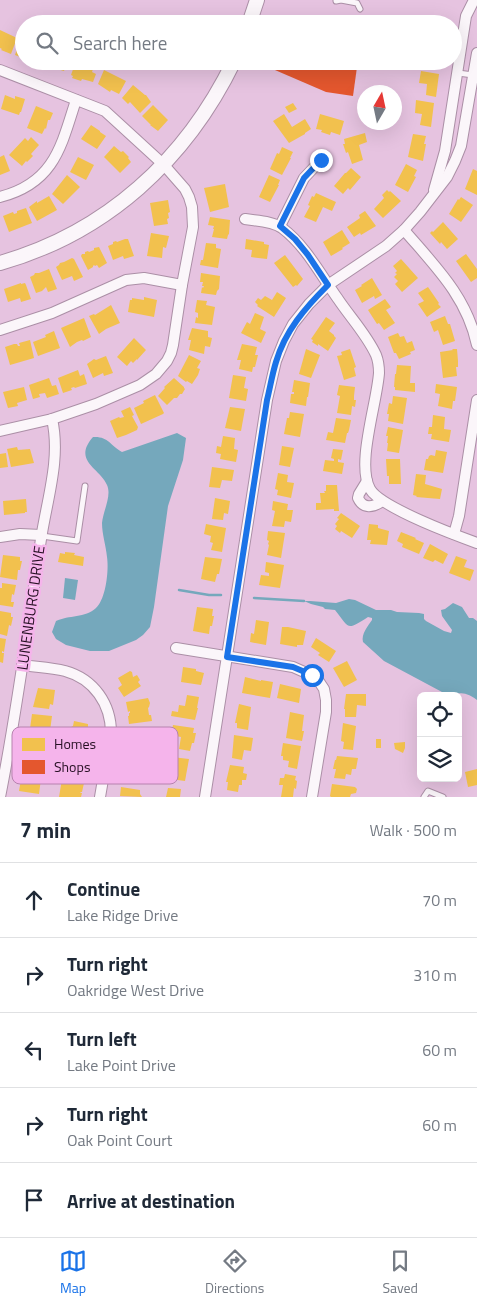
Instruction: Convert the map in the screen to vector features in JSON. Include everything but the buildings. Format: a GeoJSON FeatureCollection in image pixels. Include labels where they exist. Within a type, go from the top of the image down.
{"type":"FeatureCollection","features":[{"type":"Feature","properties":{"kind":"main road"},"geometry":{"type":"LineString","coordinates":[[252,15],[257,0]]}},
{"type":"Feature","properties":{"kind":"main road"},"geometry":{"type":"LineString","coordinates":[[0,263],[37,251],[77,232],[118,205],[141,186],[164,165],[194,129],[229,70]]}},
{"type":"Feature","properties":{"kind":"street"},"geometry":{"type":"LineString","coordinates":[[462,44],[466,16],[474,0]]}},
{"type":"Feature","properties":{"kind":"street"},"geometry":{"type":"LineString","coordinates":[[205,797],[267,400],[276,361],[293,324],[309,304],[328,285],[386,246],[404,230],[447,177],[455,161],[464,132],[477,53]]}},
{"type":"Feature","properties":{"kind":"street"},"geometry":{"type":"LineString","coordinates":[[0,70],[105,112],[164,165],[184,189],[192,207],[193,227],[171,353],[156,374],[140,384],[96,404],[52,419],[0,431]]}},
{"type":"Feature","properties":{"kind":"street"},"geometry":{"type":"LineString","coordinates":[[432,196],[445,151],[458,70]]}},
{"type":"Feature","properties":{"kind":"street"},"geometry":{"type":"LineString","coordinates":[[0,197],[14,194],[45,173],[62,144],[76,100]]}},
{"type":"Feature","properties":{"kind":"street"},"geometry":{"type":"LineString","coordinates":[[280,226],[304,178],[321,160]]}},
{"type":"Feature","properties":{"kind":"street"},"geometry":{"type":"LineString","coordinates":[[245,219],[280,226],[295,239],[369,342],[377,357],[379,373],[365,458],[365,475],[369,488],[382,501],[391,506],[477,543]]}},
{"type":"Feature","properties":{"kind":"street"},"geometry":{"type":"LineString","coordinates":[[404,230],[449,282],[472,324],[477,345]]}},
{"type":"Feature","properties":{"kind":"street"},"geometry":{"type":"LineString","coordinates":[[0,330],[52,313],[126,280],[144,278],[182,285]]}},
{"type":"Feature","properties":{"kind":"street"},"geometry":{"type":"LineString","coordinates":[[454,534],[459,516],[477,400]]}},
{"type":"Feature","properties":{"kind":"street","name":"LUNENBURG DRIVE"},"geometry":{"type":"LineString","coordinates":[[0,797],[55,456],[52,419]]}},
{"type":"Feature","properties":{"kind":"street"},"geometry":{"type":"LineString","coordinates":[[367,481],[358,498],[362,504],[368,507],[375,506],[382,501]]}},
{"type":"Feature","properties":{"kind":"street"},"geometry":{"type":"LineString","coordinates":[[0,537],[20,534],[41,535]]}},
{"type":"Feature","properties":{"kind":"street"},"geometry":{"type":"LineString","coordinates":[[176,648],[293,667],[312,675],[318,680],[324,689],[326,712],[312,797]]}},
{"type":"Feature","properties":{"kind":"street"},"geometry":{"type":"LineString","coordinates":[[22,665],[66,672],[80,678],[93,687],[103,699],[109,713],[111,727]]}},
{"type":"Feature","properties":{"kind":"street"},"geometry":{"type":"LineString","coordinates":[[100,797],[102,784]]}},
{"type":"Feature","properties":{"kind":"lane"},"geometry":{"type":"LineString","coordinates":[[336,1],[342,0],[357,3],[360,9]]}},
{"type":"Feature","properties":{"kind":"lane"},"geometry":{"type":"LineString","coordinates":[[458,73],[473,75]]}},
{"type":"Feature","properties":{"kind":"lane"},"geometry":{"type":"LineString","coordinates":[[449,130],[464,132]]}},
{"type":"Feature","properties":{"kind":"lane"},"geometry":{"type":"LineString","coordinates":[[41,535],[77,540],[85,486]]}},
{"type":"Feature","properties":{"kind":"lane"},"geometry":{"type":"LineString","coordinates":[[424,797],[428,791],[443,797]]}},
{"type":"Feature","properties":{"kind":"water"},"geometry":{"type":"Polygon","coordinates":[[[177,433],[186,438],[183,460],[168,506],[150,627],[136,640],[109,651],[90,651],[66,645],[56,639],[52,632],[56,621],[82,615],[96,608],[102,598],[108,569],[102,523],[108,499],[108,489],[104,479],[86,458],[87,445],[93,437],[98,437],[106,439],[122,452],[177,433]]]}},
{"type":"Feature","properties":{"kind":"water"},"geometry":{"type":"Polygon","coordinates":[[[65,578],[78,580],[75,600],[63,598],[65,578]]]}},
{"type":"Feature","properties":{"kind":"water"},"geometry":{"type":"Polygon","coordinates":[[[349,599],[376,610],[424,614],[426,621],[451,633],[452,630],[442,616],[441,610],[453,603],[462,607],[469,618],[477,621],[477,700],[467,694],[462,694],[462,692],[442,692],[384,661],[363,642],[364,633],[372,618],[368,617],[349,626],[335,610],[325,609],[304,601],[336,603],[349,599]]]}},
{"type":"Feature","properties":{"kind":"waterway"},"geometry":{"type":"LineString","coordinates":[[179,590],[221,595]]}},
{"type":"Feature","properties":{"kind":"waterway"},"geometry":{"type":"LineString","coordinates":[[254,598],[304,601]]}},
{"type":"Feature","properties":{"kind":"route"},"geometry":{"type":"LineString","coordinates":[[312,675],[293,667],[227,657],[267,400],[276,361],[293,324],[328,285],[295,239],[280,226],[304,178],[321,160]]}}]}
